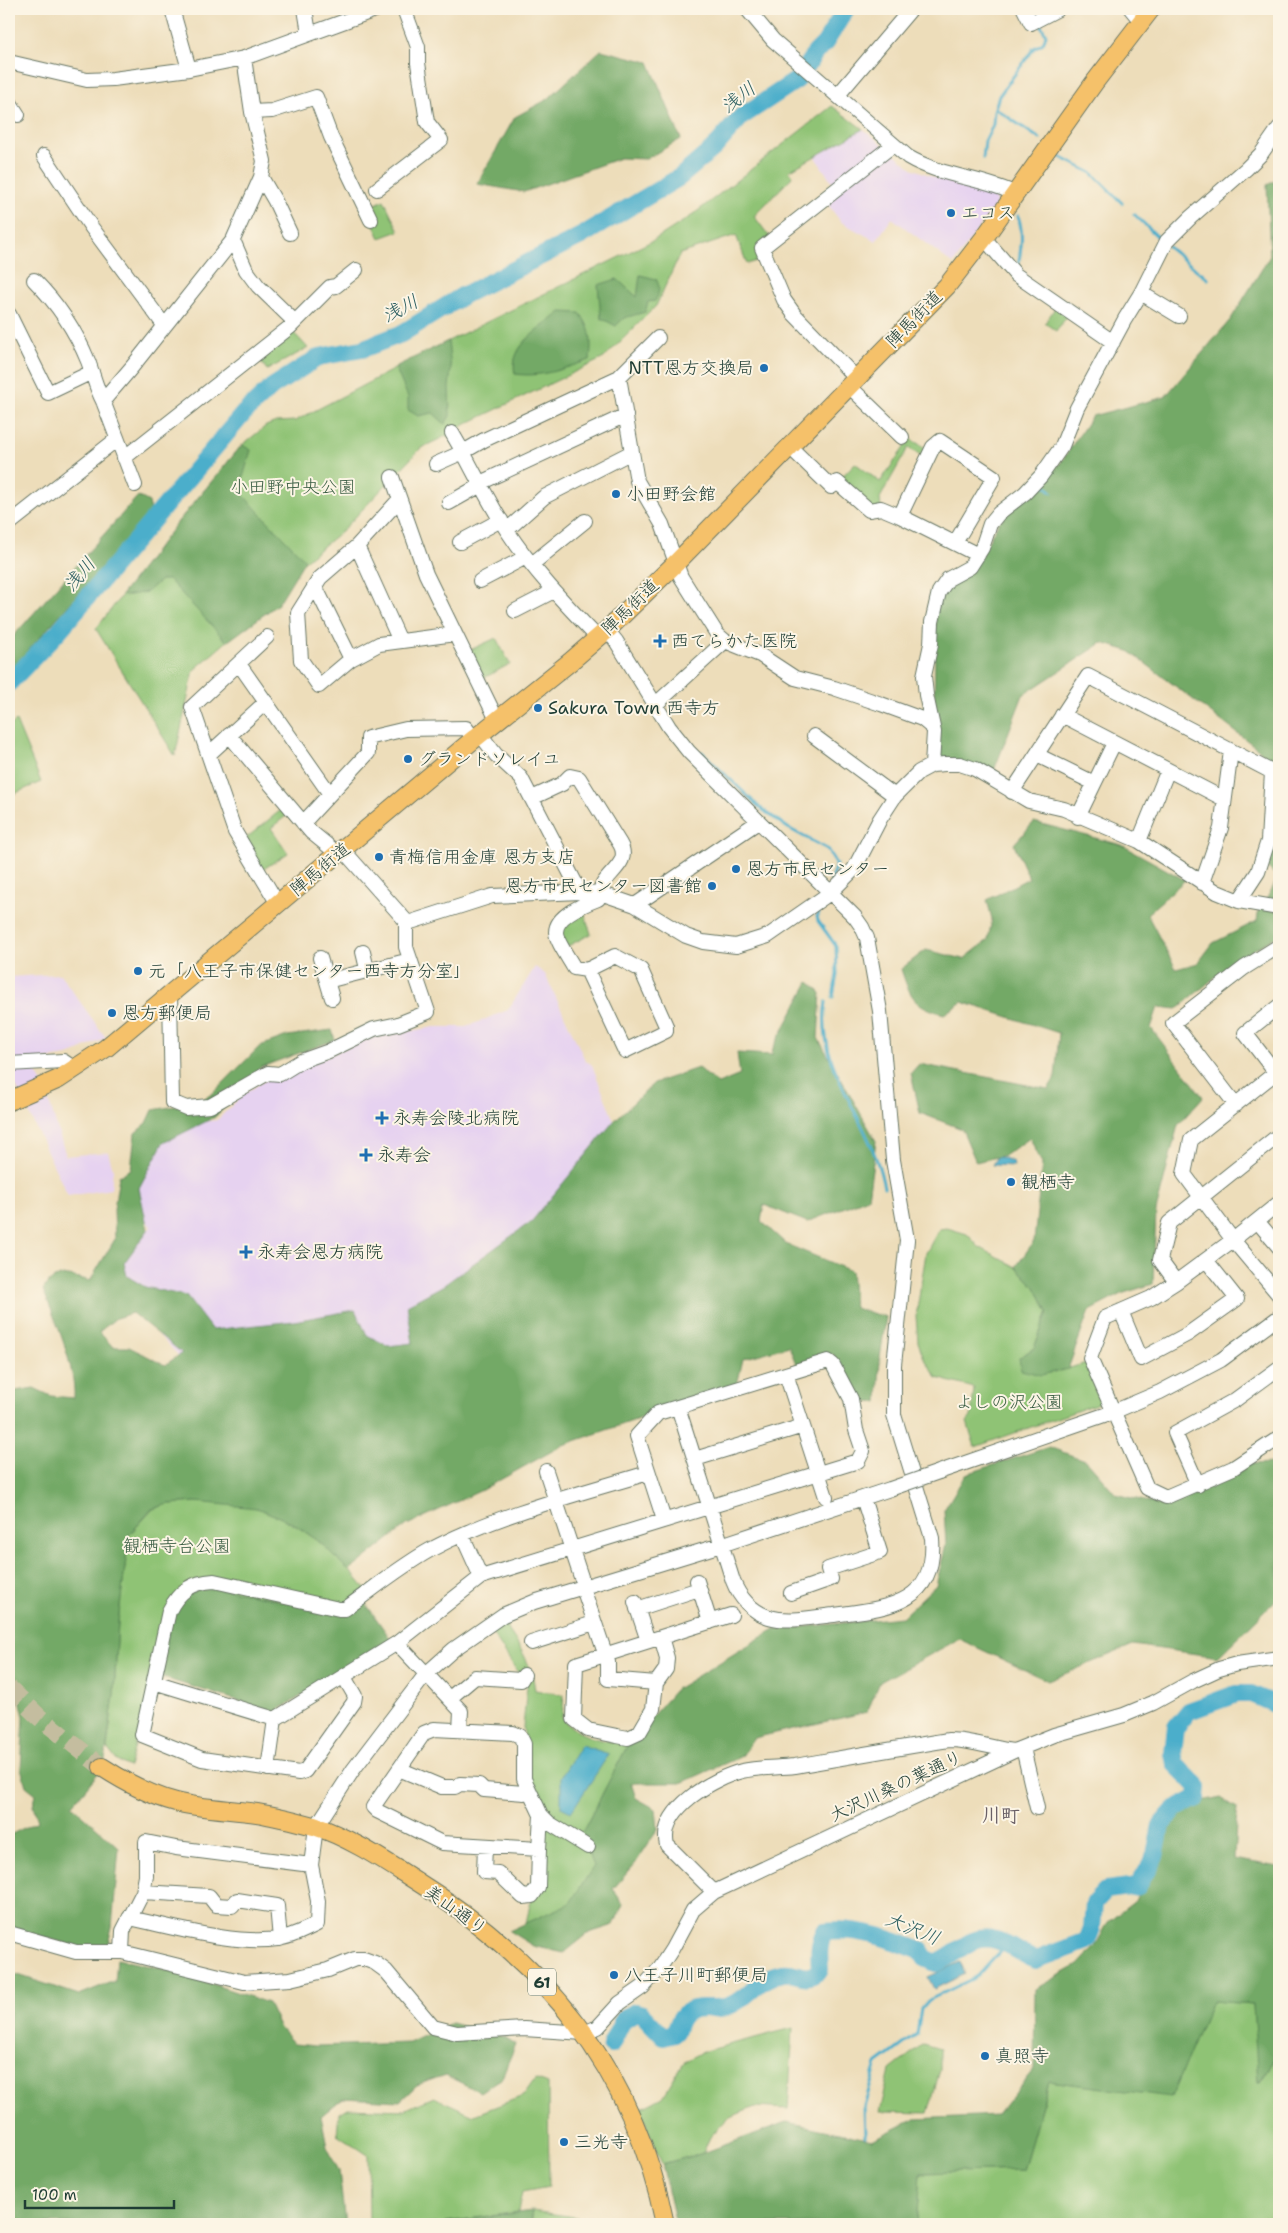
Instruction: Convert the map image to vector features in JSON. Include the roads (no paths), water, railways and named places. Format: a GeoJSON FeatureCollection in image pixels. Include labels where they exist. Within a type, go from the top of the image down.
{"type":"FeatureCollection","features":[{"type":"Feature","properties":{"kind":"main road","name":"陣馬街道"},"geometry":{"type":"LineString","coordinates":[[9,1101],[40,1088],[75,1069],[106,1048],[477,736],[602,634],[677,562],[947,286],[1016,194],[1141,12]]}},
{"type":"Feature","properties":{"kind":"main road","name":"美山通り"},"geometry":{"type":"LineString","coordinates":[[102,1767],[127,1783],[176,1802],[264,1814],[316,1827],[355,1844],[466,1914],[533,1971],[584,2033],[610,2075],[630,2113],[656,2185],[665,2224]]}},
{"type":"Feature","properties":{"kind":"street"},"geometry":{"type":"LineString","coordinates":[[172,9],[190,69]]}},
{"type":"Feature","properties":{"kind":"street"},"geometry":{"type":"LineString","coordinates":[[306,9],[309,33]]}},
{"type":"Feature","properties":{"kind":"street"},"geometry":{"type":"LineString","coordinates":[[9,62],[87,80],[113,79],[190,69],[227,63],[244,58],[378,9]]}},
{"type":"Feature","properties":{"kind":"street"},"geometry":{"type":"LineString","coordinates":[[377,189],[441,140],[427,122],[419,70],[418,47],[404,9]]}},
{"type":"Feature","properties":{"kind":"street"},"geometry":{"type":"LineString","coordinates":[[747,9],[782,48],[908,157],[934,170],[1002,187],[1016,194]]}},
{"type":"Feature","properties":{"kind":"street"},"geometry":{"type":"LineString","coordinates":[[836,94],[911,9]]}},
{"type":"Feature","properties":{"kind":"street"},"geometry":{"type":"LineString","coordinates":[[1024,9],[1031,23],[1058,9]]}},
{"type":"Feature","properties":{"kind":"street"},"geometry":{"type":"LineString","coordinates":[[103,401],[132,368],[233,240],[261,177],[264,161],[252,112],[244,58]]}},
{"type":"Feature","properties":{"kind":"street"},"geometry":{"type":"LineString","coordinates":[[252,112],[272,111],[316,97],[331,138],[371,220]]}},
{"type":"Feature","properties":{"kind":"street"},"geometry":{"type":"LineString","coordinates":[[9,101],[18,115]]}},
{"type":"Feature","properties":{"kind":"street"},"geometry":{"type":"LineString","coordinates":[[932,765],[933,728],[924,676],[931,644],[935,605],[939,592],[948,579],[970,567],[978,555],[990,524],[999,513],[1025,493],[1041,476],[1062,446],[1077,408],[1168,241],[1191,217],[1261,154],[1279,128]]}},
{"type":"Feature","properties":{"kind":"street"},"geometry":{"type":"LineString","coordinates":[[893,145],[762,248],[784,300],[794,314],[902,438]]}},
{"type":"Feature","properties":{"kind":"street"},"geometry":{"type":"LineString","coordinates":[[44,156],[92,228],[164,326]]}},
{"type":"Feature","properties":{"kind":"street"},"geometry":{"type":"LineString","coordinates":[[261,177],[275,200],[290,233]]}},
{"type":"Feature","properties":{"kind":"street"},"geometry":{"type":"LineString","coordinates":[[984,238],[1016,275],[1112,342]]}},
{"type":"Feature","properties":{"kind":"street"},"geometry":{"type":"LineString","coordinates":[[233,240],[250,275],[295,322]]}},
{"type":"Feature","properties":{"kind":"street"},"geometry":{"type":"LineString","coordinates":[[124,458],[228,378],[295,322],[330,287],[336,286],[356,270]]}},
{"type":"Feature","properties":{"kind":"street"},"geometry":{"type":"LineString","coordinates":[[34,280],[49,295],[69,321],[92,372],[97,391],[103,401],[135,486]]}},
{"type":"Feature","properties":{"kind":"street"},"geometry":{"type":"LineString","coordinates":[[1141,293],[1179,316]]}},
{"type":"Feature","properties":{"kind":"street"},"geometry":{"type":"LineString","coordinates":[[9,314],[48,393],[92,372]]}},
{"type":"Feature","properties":{"kind":"street"},"geometry":{"type":"LineString","coordinates":[[436,464],[619,377],[658,338]]}},
{"type":"Feature","properties":{"kind":"street"},"geometry":{"type":"LineString","coordinates":[[619,377],[637,481],[662,524],[677,562],[681,578],[717,634],[725,640],[760,655],[795,678],[834,688],[881,704],[922,719],[933,728]]}},
{"type":"Feature","properties":{"kind":"street"},"geometry":{"type":"LineString","coordinates":[[449,503],[481,484],[626,415]]}},
{"type":"Feature","properties":{"kind":"street"},"geometry":{"type":"LineString","coordinates":[[452,433],[504,525],[554,591],[602,634],[616,640],[674,734],[715,769],[758,822],[862,927],[866,938],[880,1011],[893,1160],[907,1240],[892,1390],[894,1415],[932,1538],[933,1554],[928,1572],[918,1589],[899,1603],[883,1608],[789,1620],[768,1617],[755,1610],[737,1591],[678,1407]]}},
{"type":"Feature","properties":{"kind":"street"},"geometry":{"type":"LineString","coordinates":[[9,524],[117,440]]}},
{"type":"Feature","properties":{"kind":"street"},"geometry":{"type":"LineString","coordinates":[[900,516],[933,447],[940,441],[994,477],[955,543]]}},
{"type":"Feature","properties":{"kind":"street"},"geometry":{"type":"LineString","coordinates":[[790,447],[831,488],[836,482],[869,510],[881,508],[978,555]]}},
{"type":"Feature","properties":{"kind":"street"},"geometry":{"type":"LineString","coordinates":[[460,542],[504,525],[544,497],[632,452]]}},
{"type":"Feature","properties":{"kind":"street"},"geometry":{"type":"LineString","coordinates":[[392,477],[426,574],[497,720]]}},
{"type":"Feature","properties":{"kind":"street"},"geometry":{"type":"LineString","coordinates":[[400,500],[356,546],[320,578],[298,613],[301,660],[319,686],[351,659],[379,644],[455,634]]}},
{"type":"Feature","properties":{"kind":"street"},"geometry":{"type":"LineString","coordinates":[[480,582],[529,560],[585,521]]}},
{"type":"Feature","properties":{"kind":"street"},"geometry":{"type":"LineString","coordinates":[[356,546],[400,641]]}},
{"type":"Feature","properties":{"kind":"street"},"geometry":{"type":"LineString","coordinates":[[315,586],[351,659]]}},
{"type":"Feature","properties":{"kind":"street"},"geometry":{"type":"LineString","coordinates":[[515,611],[554,591]]}},
{"type":"Feature","properties":{"kind":"street"},"geometry":{"type":"LineString","coordinates":[[267,637],[192,707],[235,832],[278,904]]}},
{"type":"Feature","properties":{"kind":"street"},"geometry":{"type":"LineString","coordinates":[[655,705],[725,640]]}},
{"type":"Feature","properties":{"kind":"street"},"geometry":{"type":"LineString","coordinates":[[238,664],[330,794]]}},
{"type":"Feature","properties":{"kind":"street"},"geometry":{"type":"LineString","coordinates":[[1012,792],[1088,676],[1272,772],[1268,841],[1258,872],[1240,901]]}},
{"type":"Feature","properties":{"kind":"street"},"geometry":{"type":"LineString","coordinates":[[209,754],[266,702]]}},
{"type":"Feature","properties":{"kind":"street"},"geometry":{"type":"LineString","coordinates":[[1062,715],[1224,799]]}},
{"type":"Feature","properties":{"kind":"street"},"geometry":{"type":"LineString","coordinates":[[303,823],[368,752],[368,738],[406,729],[466,728],[521,778],[580,892]]}},
{"type":"Feature","properties":{"kind":"street"},"geometry":{"type":"LineString","coordinates":[[229,735],[303,823],[340,852],[406,921],[410,922],[492,896],[580,892],[600,893],[635,906],[686,936],[703,942],[736,946],[768,936],[830,893],[854,868],[880,819],[895,796],[919,772],[932,765],[960,764],[975,769],[1029,801],[1064,810],[1139,841],[1217,892],[1240,901],[1273,907]]}},
{"type":"Feature","properties":{"kind":"street"},"geometry":{"type":"LineString","coordinates":[[814,736],[895,796]]}},
{"type":"Feature","properties":{"kind":"street"},"geometry":{"type":"LineString","coordinates":[[1078,817],[1114,743]]}},
{"type":"Feature","properties":{"kind":"street"},"geometry":{"type":"LineString","coordinates":[[1202,883],[1221,828],[1231,751]]}},
{"type":"Feature","properties":{"kind":"street"},"geometry":{"type":"LineString","coordinates":[[1037,755],[1094,783]]}},
{"type":"Feature","properties":{"kind":"street"},"geometry":{"type":"LineString","coordinates":[[1139,841],[1168,770]]}},
{"type":"Feature","properties":{"kind":"street"},"geometry":{"type":"LineString","coordinates":[[532,798],[562,784],[570,776],[579,778],[624,851],[623,859],[602,885],[598,899],[573,909],[556,932],[574,968],[587,970],[615,956],[641,970],[666,1026],[666,1031],[626,1051],[587,970]]}},
{"type":"Feature","properties":{"kind":"street"},"geometry":{"type":"LineString","coordinates":[[635,906],[758,822]]}},
{"type":"Feature","properties":{"kind":"street"},"geometry":{"type":"LineString","coordinates":[[170,994],[172,1102],[186,1108],[201,1108],[218,1102],[268,1073],[280,1074],[301,1062],[329,1051],[374,1029],[398,1024],[428,1012],[406,947],[406,921]]}},
{"type":"Feature","properties":{"kind":"street"},"geometry":{"type":"LineString","coordinates":[[1236,1105],[1173,1024],[1244,968],[1279,946]]}},
{"type":"Feature","properties":{"kind":"street"},"geometry":{"type":"LineString","coordinates":[[363,952],[368,969]]}},
{"type":"Feature","properties":{"kind":"street"},"geometry":{"type":"LineString","coordinates":[[320,958],[332,998]]}},
{"type":"Feature","properties":{"kind":"street"},"geometry":{"type":"LineString","coordinates":[[327,981],[368,969],[370,971],[410,960]]}},
{"type":"Feature","properties":{"kind":"street"},"geometry":{"type":"LineString","coordinates":[[1279,1006],[1245,1033],[1278,1073],[1191,1140],[1184,1174],[1233,1240],[1279,1295]]}},
{"type":"Feature","properties":{"kind":"street"},"geometry":{"type":"LineString","coordinates":[[9,1064],[63,1061],[75,1069]]}},
{"type":"Feature","properties":{"kind":"street"},"geometry":{"type":"LineString","coordinates":[[1176,1282],[1160,1260],[1169,1223],[1279,1135]]}},
{"type":"Feature","properties":{"kind":"street"},"geometry":{"type":"LineString","coordinates":[[1279,1203],[1176,1282],[1151,1298],[1105,1318],[1090,1358],[1146,1488],[1166,1497],[1198,1485],[1233,1468],[1279,1438]]}},
{"type":"Feature","properties":{"kind":"street"},"geometry":{"type":"LineString","coordinates":[[1257,1221],[1279,1247]]}},
{"type":"Feature","properties":{"kind":"street"},"geometry":{"type":"LineString","coordinates":[[1121,1311],[1141,1359],[1188,1334],[1237,1299],[1206,1260]]}},
{"type":"Feature","properties":{"kind":"street"},"geometry":{"type":"LineString","coordinates":[[129,1918],[230,1937],[264,1940],[280,1939],[317,1924],[318,1902],[311,1865],[316,1827],[353,1770],[426,1674],[454,1649],[503,1614],[582,1582],[721,1545],[1113,1412],[1160,1392],[1220,1360],[1279,1317]]}},
{"type":"Feature","properties":{"kind":"street"},"geometry":{"type":"LineString","coordinates":[[154,1682],[275,1719],[397,1643],[481,1577],[858,1461],[863,1451],[856,1430],[851,1399],[833,1365],[828,1361],[658,1413],[637,1436],[664,1520]]}},
{"type":"Feature","properties":{"kind":"street"},"geometry":{"type":"LineString","coordinates":[[1198,1485],[1175,1434],[1235,1400],[1279,1368]]}},
{"type":"Feature","properties":{"kind":"street"},"geometry":{"type":"LineString","coordinates":[[786,1374],[826,1497]]}},
{"type":"Feature","properties":{"kind":"street"},"geometry":{"type":"LineString","coordinates":[[695,1460],[803,1426]]}},
{"type":"Feature","properties":{"kind":"street"},"geometry":{"type":"LineString","coordinates":[[546,1471],[606,1655],[608,1678],[656,1683]]}},
{"type":"Feature","properties":{"kind":"street"},"geometry":{"type":"LineString","coordinates":[[344,1677],[355,1696],[354,1702],[305,1771],[268,1769],[202,1759],[142,1735],[169,1611],[174,1600],[191,1585],[214,1581],[338,1609],[346,1609],[428,1551],[462,1535],[498,1519],[648,1472]]}},
{"type":"Feature","properties":{"kind":"street"},"geometry":{"type":"LineString","coordinates":[[792,1593],[831,1580],[828,1569],[880,1552],[863,1498]]}},
{"type":"Feature","properties":{"kind":"street"},"geometry":{"type":"LineString","coordinates":[[462,1535],[481,1577]]}},
{"type":"Feature","properties":{"kind":"street"},"geometry":{"type":"LineString","coordinates":[[710,1622],[698,1585],[636,1605],[655,1639],[667,1658],[666,1669],[656,1683],[653,1709],[639,1733],[628,1738],[588,1730],[574,1719],[576,1664],[606,1655],[655,1639],[710,1622],[731,1615]]}},
{"type":"Feature","properties":{"kind":"street"},"geometry":{"type":"LineString","coordinates":[[531,1644],[594,1623]]}},
{"type":"Feature","properties":{"kind":"street"},"geometry":{"type":"LineString","coordinates":[[397,1643],[461,1711],[460,1730]]}},
{"type":"Feature","properties":{"kind":"street","name":"大沢川桑の葉通り"},"geometry":{"type":"LineString","coordinates":[[584,2033],[598,2027],[620,2003],[643,1987],[659,1969],[672,1949],[693,1910],[714,1892],[1018,1749],[1054,1735],[1132,1712],[1219,1670],[1237,1664],[1279,1658]]}},
{"type":"Feature","properties":{"kind":"street"},"geometry":{"type":"LineString","coordinates":[[450,1698],[490,1667],[499,1678],[523,1678]]}},
{"type":"Feature","properties":{"kind":"street"},"geometry":{"type":"LineString","coordinates":[[268,1769],[275,1719]]}},
{"type":"Feature","properties":{"kind":"street"},"geometry":{"type":"LineString","coordinates":[[540,1849],[442,1843],[377,1811],[373,1807],[424,1733],[434,1729],[513,1733],[520,1736],[524,1744],[524,1779],[541,1815],[588,1847]]}},
{"type":"Feature","properties":{"kind":"street"},"geometry":{"type":"LineString","coordinates":[[714,1892],[667,1845],[668,1828],[678,1810],[704,1787],[743,1771],[787,1767],[949,1740],[965,1740],[982,1746],[1018,1749],[1037,1808]]}},
{"type":"Feature","properties":{"kind":"street"},"geometry":{"type":"LineString","coordinates":[[399,1769],[442,1787],[456,1787],[460,1784],[479,1785],[484,1790],[529,1792]]}},
{"type":"Feature","properties":{"kind":"street"},"geometry":{"type":"LineString","coordinates":[[485,1846],[484,1872],[498,1873],[523,1897],[532,1896],[538,1887],[541,1815]]}},
{"type":"Feature","properties":{"kind":"street"},"geometry":{"type":"LineString","coordinates":[[122,1952],[123,1931],[143,1892],[146,1876],[146,1842],[176,1848],[311,1865]]}},
{"type":"Feature","properties":{"kind":"street"},"geometry":{"type":"LineString","coordinates":[[143,1892],[209,1896],[216,1905],[232,1906],[237,1900],[277,1906],[280,1939]]}},
{"type":"Feature","properties":{"kind":"street"},"geometry":{"type":"LineString","coordinates":[[9,1933],[76,1952],[122,1952],[244,1982],[290,1979],[328,1970],[355,1959],[364,1959],[375,1962],[386,1971],[432,2027],[457,2033],[524,2029],[584,2033]]}},
{"type":"Feature","properties":{"kind":"water"},"geometry":{"type":"Polygon","coordinates":[[[1001,1157],[1013,1162],[1014,1166],[992,1165],[996,1158],[1001,1157]]]}},
{"type":"Feature","properties":{"kind":"water"},"geometry":{"type":"Polygon","coordinates":[[[581,1745],[609,1754],[571,1812],[561,1807],[561,1777],[581,1745]]]}},
{"type":"Feature","properties":{"kind":"water"},"geometry":{"type":"Polygon","coordinates":[[[960,1962],[965,1974],[934,1989],[928,1977],[960,1962]]]}},
{"type":"Feature","properties":{"kind":"waterway","name":"浅川"},"geometry":{"type":"LineString","coordinates":[[9,683],[57,633],[244,413],[272,387],[319,357],[362,349],[401,334],[464,295],[581,236],[680,177],[714,148],[741,117],[797,80],[815,53],[825,43],[846,9]]}},
{"type":"Feature","properties":{"kind":"waterway"},"geometry":{"type":"LineString","coordinates":[[983,158],[985,141],[993,125],[994,111],[999,96],[1034,48],[1043,43],[1046,35],[1040,23]]}},
{"type":"Feature","properties":{"kind":"waterway"},"geometry":{"type":"LineString","coordinates":[[996,109],[1040,139]]}},
{"type":"Feature","properties":{"kind":"waterway"},"geometry":{"type":"LineString","coordinates":[[1058,156],[1092,173],[1122,203]]}},
{"type":"Feature","properties":{"kind":"waterway"},"geometry":{"type":"LineString","coordinates":[[1134,214],[1162,241]]}},
{"type":"Feature","properties":{"kind":"waterway"},"geometry":{"type":"LineString","coordinates":[[1018,216],[1021,235],[1018,267]]}},
{"type":"Feature","properties":{"kind":"waterway"},"geometry":{"type":"LineString","coordinates":[[1168,247],[1208,279]]}},
{"type":"Feature","properties":{"kind":"waterway"},"geometry":{"type":"LineString","coordinates":[[1042,482],[1052,492]]}},
{"type":"Feature","properties":{"kind":"waterway"},"geometry":{"type":"LineString","coordinates":[[702,752],[759,807],[788,828],[827,849],[836,864],[831,880]]}},
{"type":"Feature","properties":{"kind":"waterway"},"geometry":{"type":"LineString","coordinates":[[821,905],[817,916],[818,921],[836,946],[837,974],[833,997]]}},
{"type":"Feature","properties":{"kind":"waterway"},"geometry":{"type":"LineString","coordinates":[[826,1002],[826,1037],[835,1070],[871,1146],[879,1166],[884,1187]]}},
{"type":"Feature","properties":{"kind":"waterway","name":"大沢川"},"geometry":{"type":"LineString","coordinates":[[611,2045],[623,2020],[635,2012],[642,2014],[663,2036],[675,2033],[681,2017],[689,2011],[699,2008],[721,2008],[731,2005],[767,1978],[774,1975],[789,1973],[805,1977],[814,1974],[820,1970],[820,1945],[825,1931],[863,1932],[886,1938],[921,1951],[925,1958],[936,1963],[968,1943],[981,1939],[998,1941],[1035,1960],[1087,1941],[1092,1928],[1094,1903],[1106,1890],[1138,1886],[1155,1856],[1161,1825],[1175,1809],[1197,1798],[1198,1787],[1175,1764],[1173,1753],[1176,1727],[1189,1711],[1236,1694],[1251,1694],[1279,1706]]}},
{"type":"Feature","properties":{"kind":"waterway"},"geometry":{"type":"LineString","coordinates":[[865,2137],[864,2106],[877,2064],[917,2034],[921,2009],[929,2000],[978,1976],[1007,1944]]}},
{"type":"Feature","properties":{"kind":"tunnel"},"geometry":{"type":"LineString","coordinates":[[9,1688],[39,1717],[102,1767]]}},
{"type":"Feature","properties":{"kind":"place","name":"エコス"},"geometry":{"type":"Point","coordinates":[951,213]}},
{"type":"Feature","properties":{"kind":"place","name":"NTT恩方交換局"},"geometry":{"type":"Point","coordinates":[764,368]}},
{"type":"Feature","properties":{"kind":"place","name":"小田野会館"},"geometry":{"type":"Point","coordinates":[616,494]}},
{"type":"Feature","properties":{"kind":"place","name":"西てらかた医院"},"geometry":{"type":"Point","coordinates":[660,641]}},
{"type":"Feature","properties":{"kind":"place","name":"Sakura Town 西寺方"},"geometry":{"type":"Point","coordinates":[538,708]}},
{"type":"Feature","properties":{"kind":"place","name":"グランドソレイユ"},"geometry":{"type":"Point","coordinates":[408,759]}},
{"type":"Feature","properties":{"kind":"place","name":"青梅信用金庫 恩方支店"},"geometry":{"type":"Point","coordinates":[379,857]}},
{"type":"Feature","properties":{"kind":"place","name":"恩方市民センター"},"geometry":{"type":"Point","coordinates":[736,869]}},
{"type":"Feature","properties":{"kind":"place","name":"恩方市民センター図書館"},"geometry":{"type":"Point","coordinates":[712,886]}},
{"type":"Feature","properties":{"kind":"place","name":"元「八王子市保健センター西寺方分室」"},"geometry":{"type":"Point","coordinates":[138,971]}},
{"type":"Feature","properties":{"kind":"place","name":"恩方郵便局"},"geometry":{"type":"Point","coordinates":[112,1013]}},
{"type":"Feature","properties":{"kind":"place","name":"永寿会陵北病院"},"geometry":{"type":"Point","coordinates":[382,1118]}},
{"type":"Feature","properties":{"kind":"place","name":"永寿会"},"geometry":{"type":"Point","coordinates":[366,1155]}},
{"type":"Feature","properties":{"kind":"place","name":"観栖寺"},"geometry":{"type":"Point","coordinates":[1011,1182]}},
{"type":"Feature","properties":{"kind":"place","name":"永寿会恩方病院"},"geometry":{"type":"Point","coordinates":[246,1252]}},
{"type":"Feature","properties":{"kind":"place","name":"八王子川町郵便局"},"geometry":{"type":"Point","coordinates":[614,1975]}},
{"type":"Feature","properties":{"kind":"place","name":"真照寺"},"geometry":{"type":"Point","coordinates":[985,2056]}},
{"type":"Feature","properties":{"kind":"place","name":"三光寺"},"geometry":{"type":"Point","coordinates":[564,2142]}},
{"type":"Feature","properties":{"kind":"district","name":"川町"},"geometry":{"type":"Point","coordinates":[1001,1815]}},
{"type":"Feature","properties":{"kind":"park label","name":"小田野中央公園"},"geometry":{"type":"Point","coordinates":[293,487]}},
{"type":"Feature","properties":{"kind":"park label","name":"よしの沢公園"},"geometry":{"type":"Point","coordinates":[1009,1402]}},
{"type":"Feature","properties":{"kind":"park label","name":"観栖寺台公園"},"geometry":{"type":"Point","coordinates":[177,1546]}}]}
